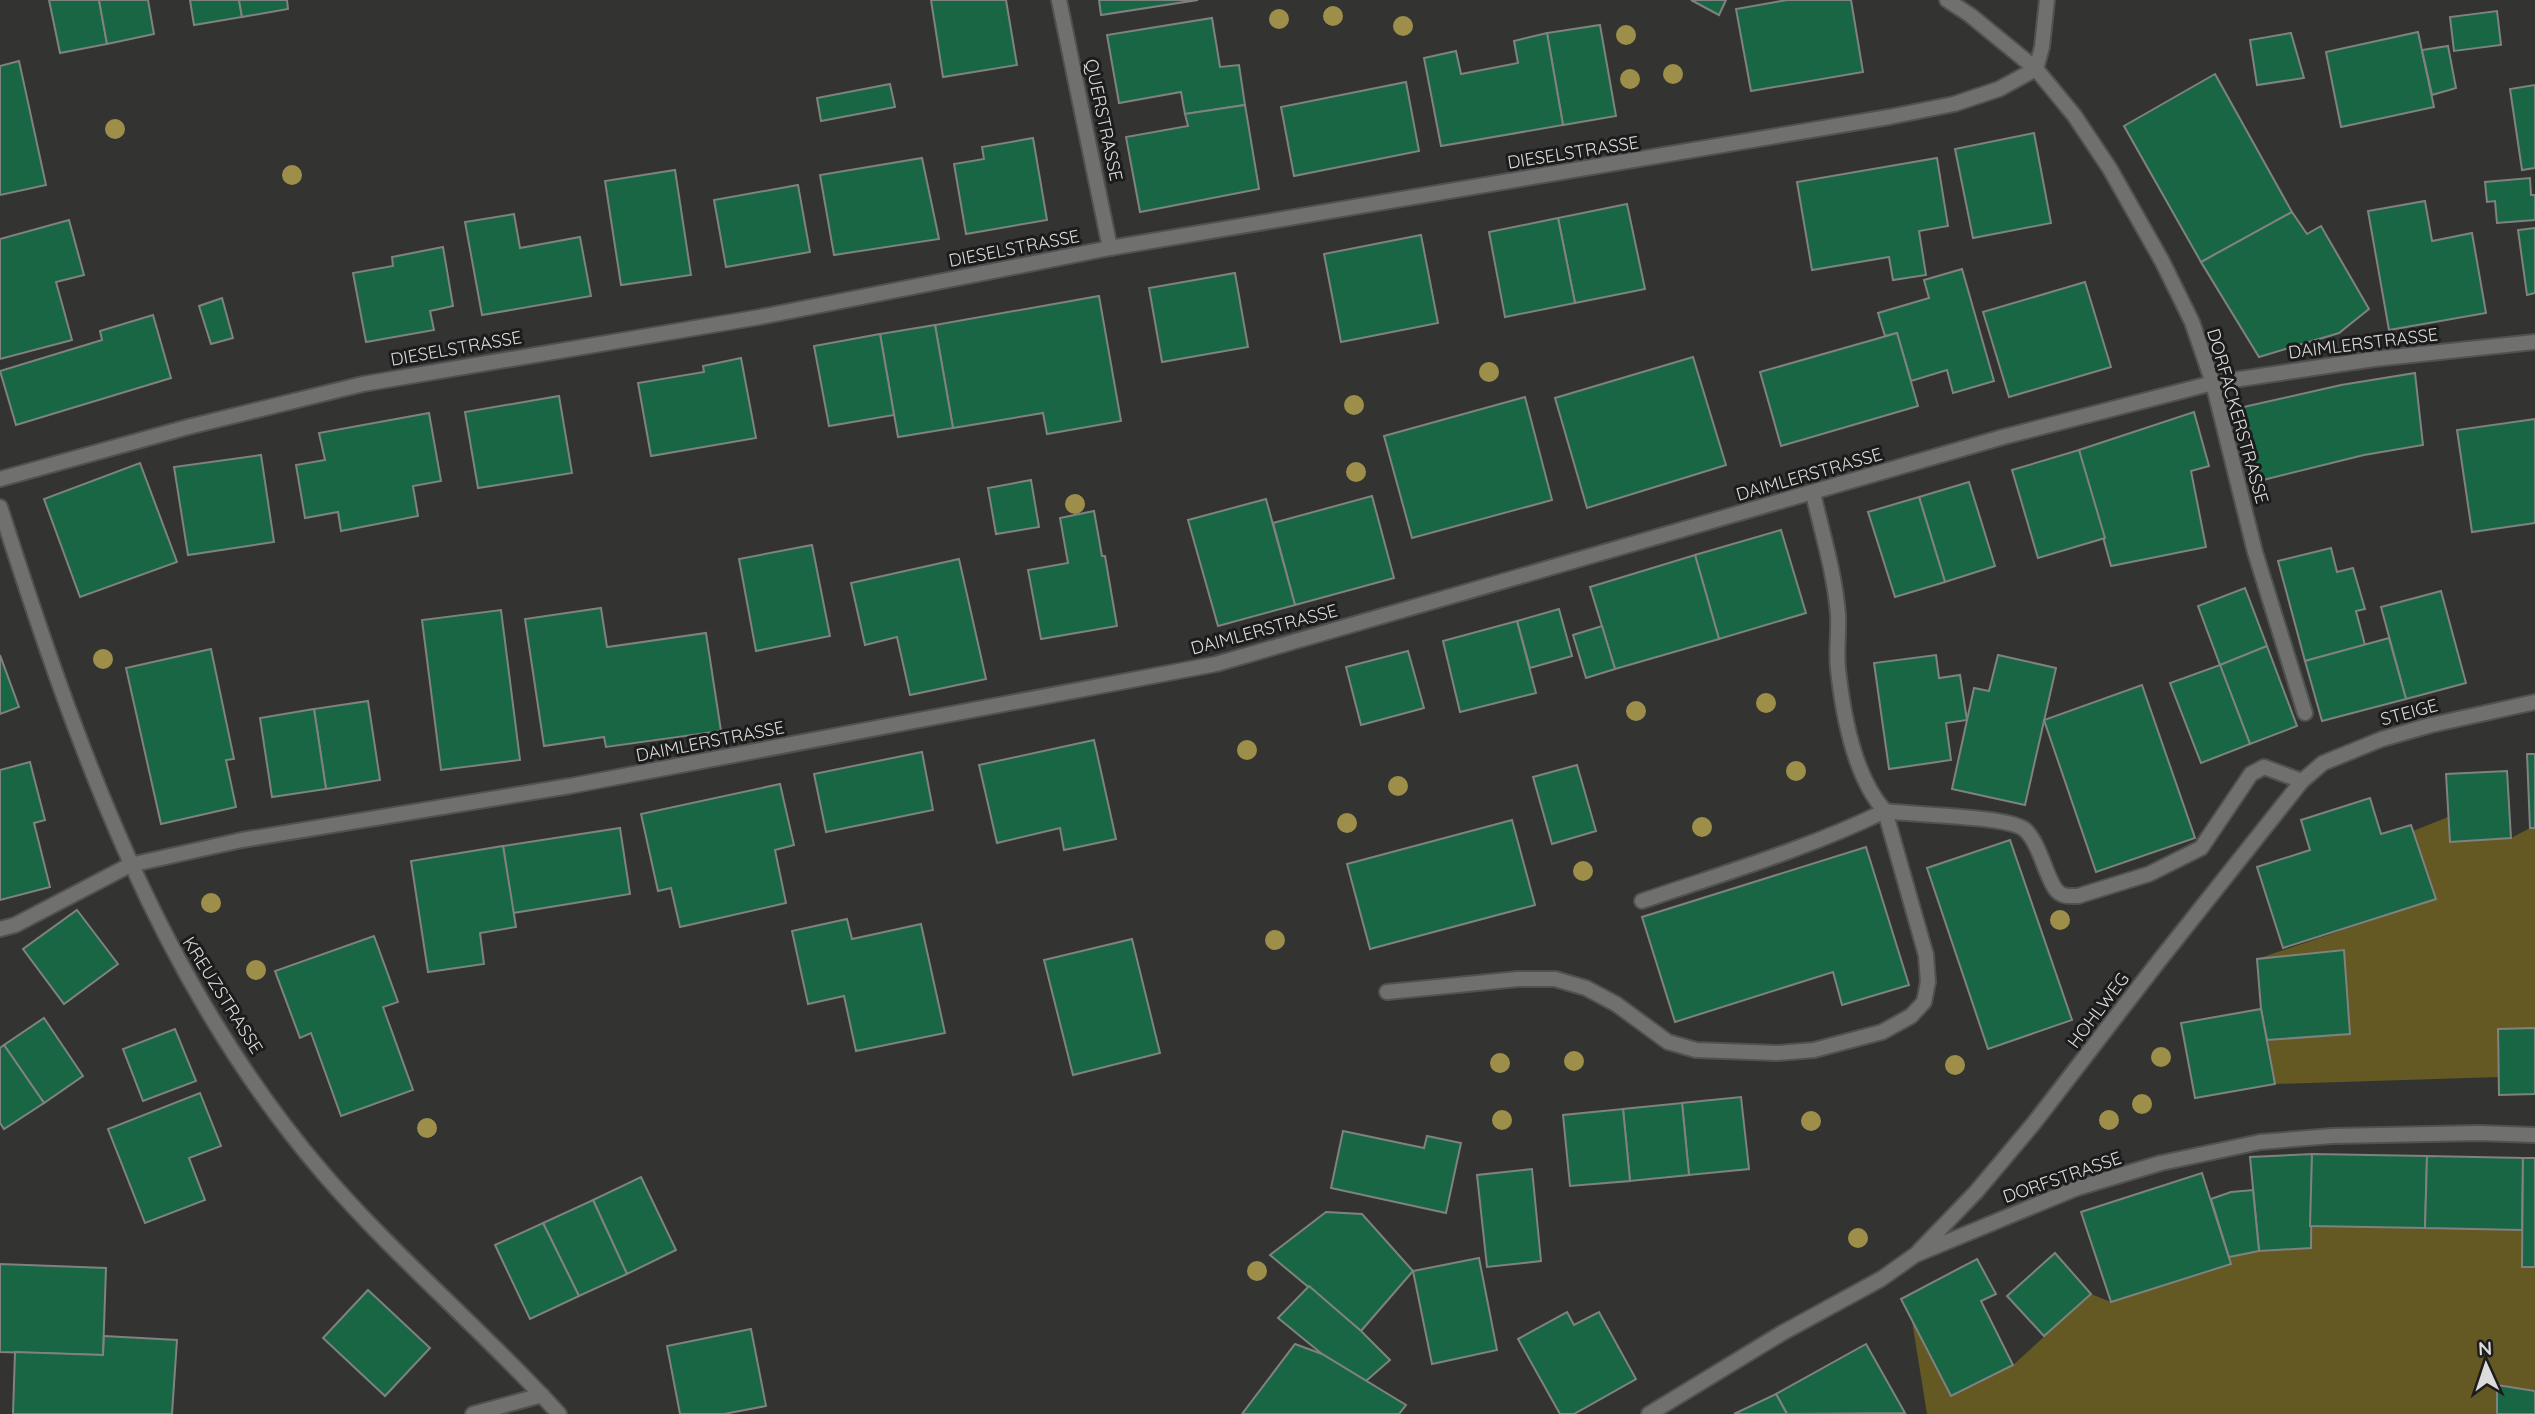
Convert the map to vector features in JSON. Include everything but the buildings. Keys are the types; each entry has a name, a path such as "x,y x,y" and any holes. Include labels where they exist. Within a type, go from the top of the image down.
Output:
{"street":[{"name":"QUERSTRASSE","path":"1059,0 1111,248"},
{"name":"DORFACKERSTRASSE","path":"1947,0 1970,15 2036,69 2074,115 2110,169 2162,261 2192,322 2213,383 2256,552 2305,713"},
{"path":"2036,69 2042,47 2047,0"},
{"name":"DIESELSTRASSE","path":"0,479 188,427 363,384 760,317 1111,248 1889,117 1954,104 1998,89 2036,69"},
{"name":"DAIMLERSTRASSE","path":"0,929 15,925 130,865 242,840 570,786 1216,664 2003,438 2213,383 2374,359 2535,342"},
{"path":"1387,992 1506,980 1555,979 1586,988 1616,1004 1668,1042 1696,1049 1777,1053 1814,1049 1882,1032 1911,1016 1924,1002 1928,982 1926,955 1885,811 1872,796 1847,726 1838,668 1838,616 1834,584 1813,493"},
{"name":"KREUZSTRASSE","path":"0,507 47,651 130,865 170,947 219,1028 266,1098 323,1172 412,1267 559,1414"},
{"name":"STEIGE","path":"2302,781 2323,763 2382,739 2535,702"},
{"path":"1642,901 1782,856 1885,811 1965,817 2024,829 2042,857 2057,891 2067,896 2078,896 2149,874 2201,848 2251,774 2264,767 2302,781"},
{"name":"HOHLWEG","path":"1915,1255 1976,1192 2034,1123 2302,781"},
{"name":"DORFSTRASSE","path":"1649,1414 1782,1333 1881,1279 1915,1255 2077,1188 2212,1151 2260,1142 2332,1136 2479,1133 2535,1135"},
{"path":"473,1414 542,1395"}],"shaded area":[{"path":"2448,817 2450,841 2511,838 2535,828 2535,1028 2498,1029 2499,1077 2275,1084 2267,1040 2344,950 2257,959 2435,899 2413,831"},
{"path":"2310,1226 2522,1230 2522,1267 2535,1267 2535,1391 2497,1414 1927,1414 1912,1321 1951,1396 2013,1365 2091,1294 2111,1302 2231,1265 2229,1257 2259,1251"}]}
